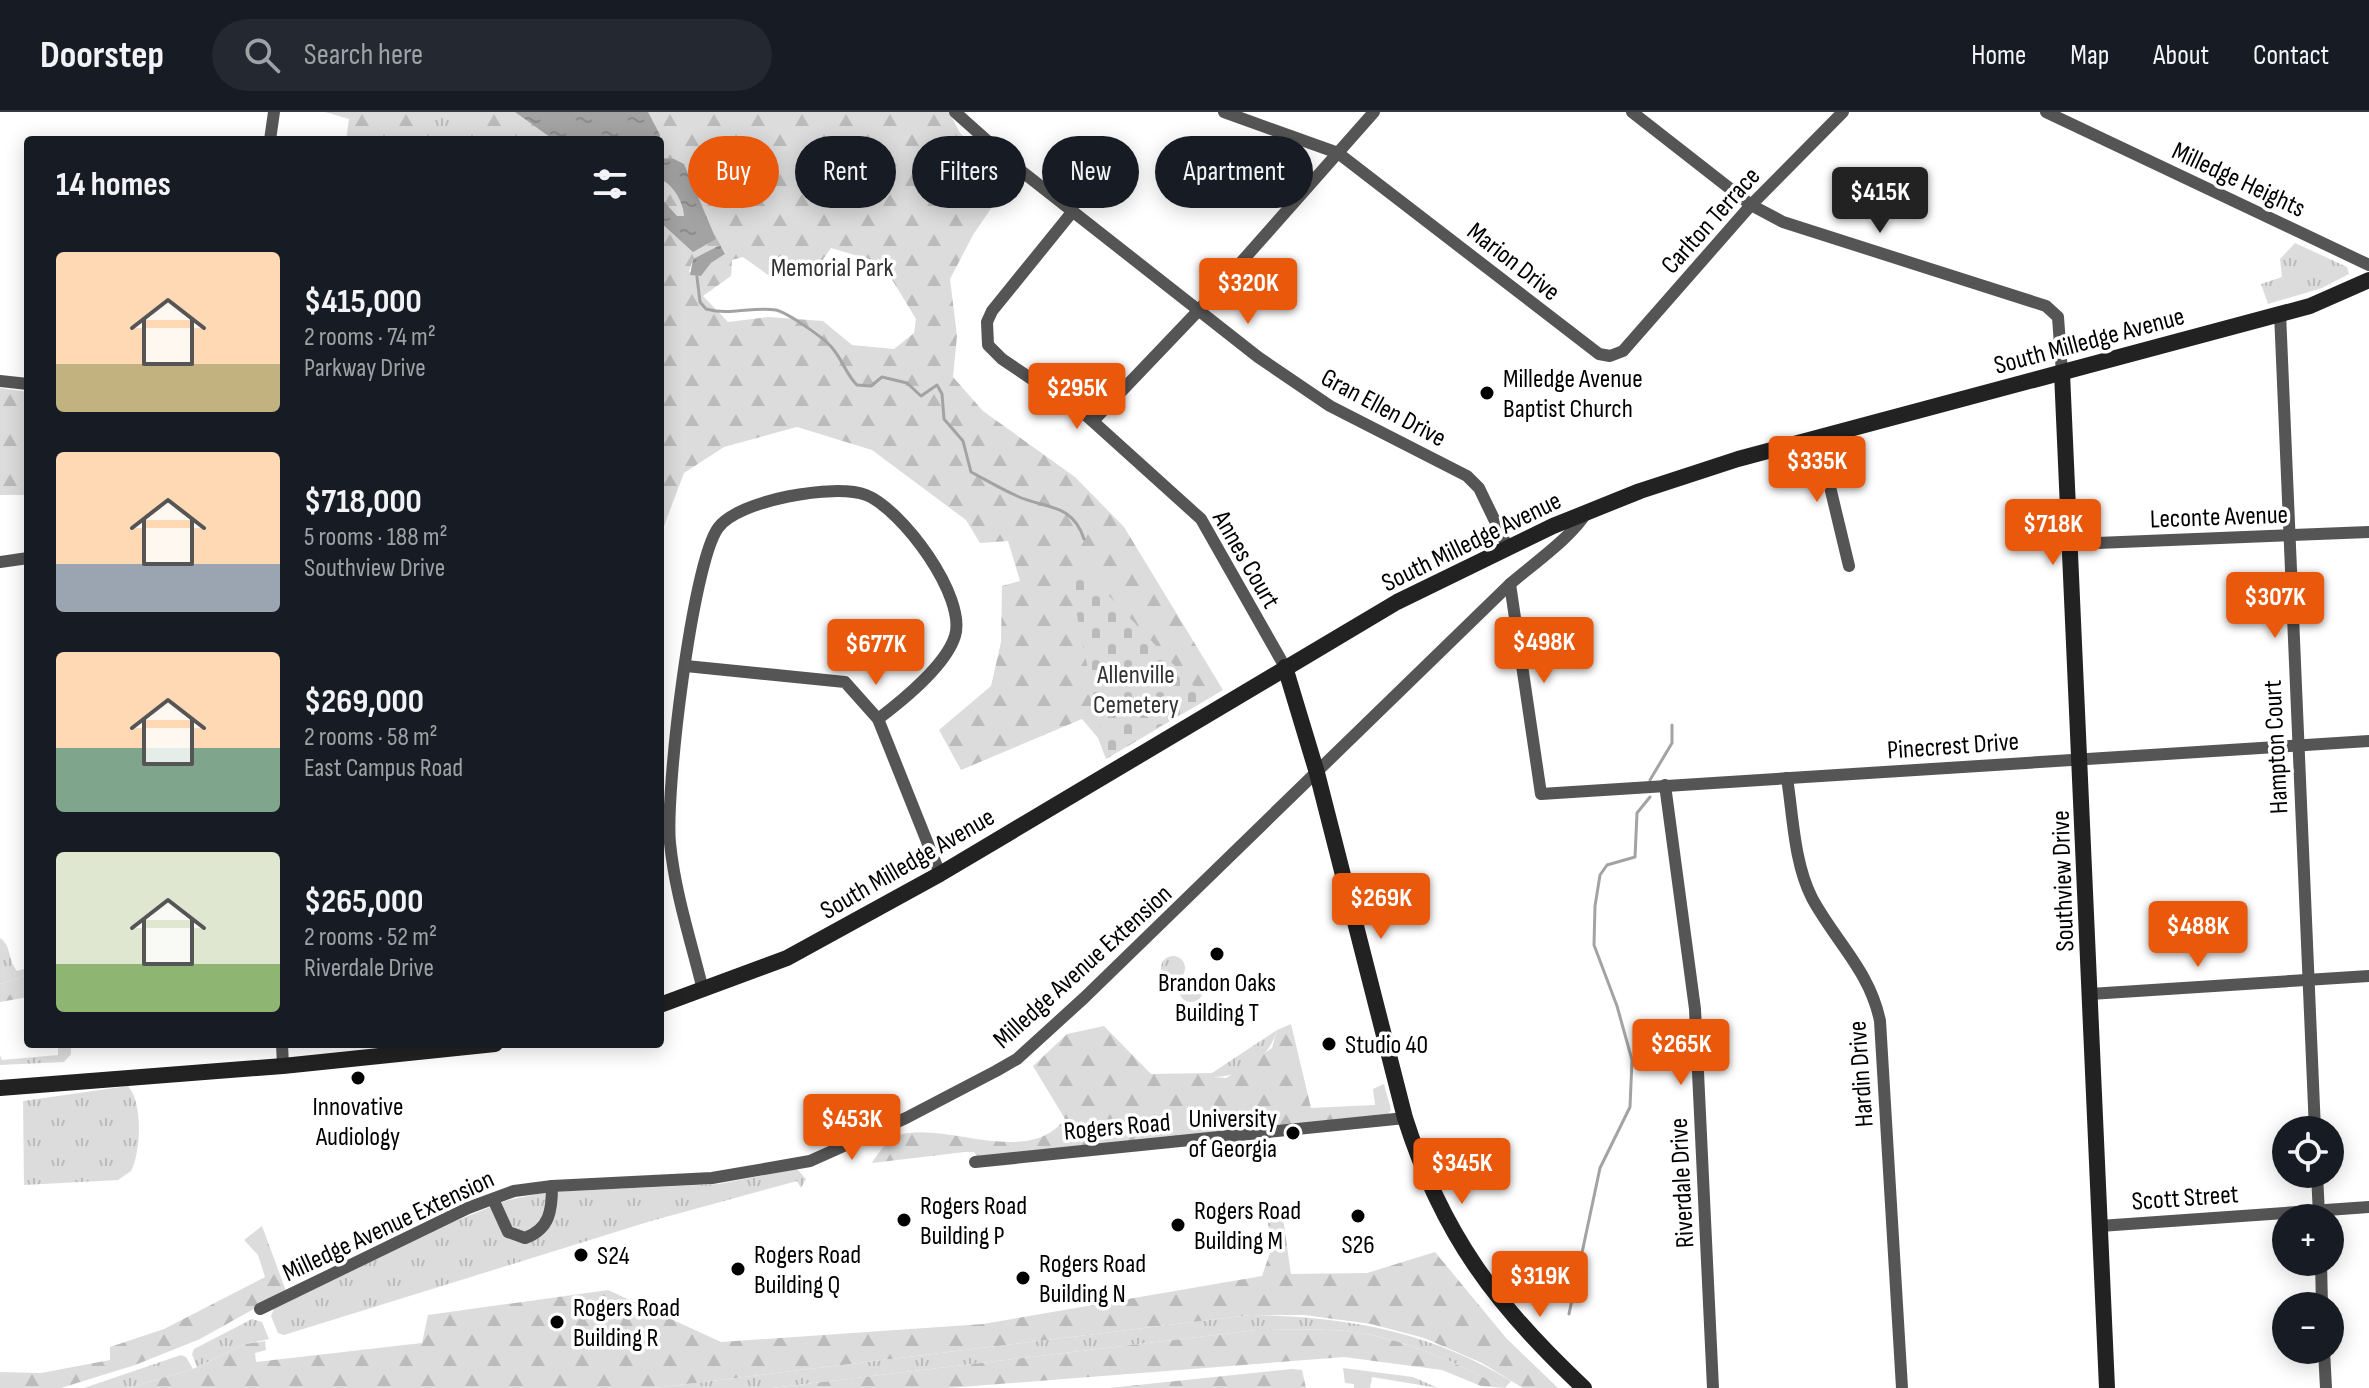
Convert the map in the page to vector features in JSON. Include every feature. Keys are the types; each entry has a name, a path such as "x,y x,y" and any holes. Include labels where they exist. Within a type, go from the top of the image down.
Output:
{"main road":[{"name":"South Milledge Avenue","path":"664,1004 787,958 940,874 1397,602 1586,513 1708,468 2280,313 2342,295 2369,280"},
{"name":"Southview Drive","path":"2062,373 2072,544 2107,1388"},
{"path":"1285,667 1317,773 1405,1118 1422,1170 1451,1230 1476,1269 1528,1335 1584,1388"},
{"path":"0,1088 283,1066 456,1048"},
{"path":"0,1077 21,1086"}],"street":[{"path":"271,136 274,112"},
{"name":"Gran Ellen Drive","path":"955,112 971,129 1198,311 1312,395 1467,476 1479,488 1508,548"},
{"name":"Marion Drive","path":"1224,112 1338,153 1599,354 1610,356"},
{"path":"1093,421 1198,311 1374,112"},
{"path":"1632,112 1751,205 1805,231 2046,306 2058,317 2062,373"},
{"name":"Carlton Terrace","path":"1610,356 1623,351 1751,205 1843,112"},
{"name":"Milledge Heights","path":"2046,112 2369,265"},
{"name":"Annes Court","path":"1073,211 992,311 986,334 988,345 1002,359 1093,421 1201,519 1285,667"},
{"name":"Hampton Court","path":"2280,313 2314,1116"},
{"path":"0,381 24,384"},
{"path":"1818,437 1847,546 1849,566"},
{"path":"703,990 675,880 670,839 686,666 702,575 718,528 728,517 751,505 811,494 854,492 876,500 909,530 945,584 956,617 952,645 901,701 878,719"},
{"name":"Milledge Avenue Extension","path":"260,1309 384,1247 514,1191 552,1186 712,1178 810,1161 906,1118 1017,1059 1084,998 1510,584 1548,549 1578,529 1586,513"},
{"name":"Leconte Avenue","path":"2072,544 2369,532"},
{"path":"0,562 24,559"},
{"name":"Pinecrest Drive","path":"1510,584 1541,794 2369,741"},
{"path":"686,666 845,682 878,719 940,874"},
{"name":"Hardin Drive","path":"1787,778 1797,846 1811,896 1867,978 1880,1021 1902,1388"},
{"name":"Riverdale Drive","path":"1665,785 1695,1009 1713,1388"},
{"path":"2090,994 2369,976"},
{"path":"282,1048 283,1066"},
{"name":"Rogers Road","path":"975,1162 1405,1118"},
{"path":"493,1199 508,1232 525,1238 541,1230 547,1222 552,1207 552,1186"},
{"name":"Scott Street","path":"2344,1210 2369,1207"},
{"name":"Scott Street","path":"2100,1226 2272,1217"},
{"path":"2325,1364 2326,1388"}],"green space":[{"path":"325,112 425,112 434,136 347,136 349,119"},
{"path":"358,112 515,112 548,136 355,136"},
{"path":"449,112 949,112 963,136 912,136 912,208 991,208 950,279 957,336 953,377 983,411 1075,477 1124,527 1223,690 1106,759 1098,738 1082,719 961,770 939,730 991,686 1001,642 1002,586 1020,581 1008,541 980,543 966,520 872,450 797,427 724,447 684,473 664,526 664,136 469,136","holes":["720,245 725,254 711,263 701,276 689,272 693,259","831,248 882,263 916,319 914,333 894,349 852,345 823,321 768,317 728,322 703,296 731,276 732,260 743,257 768,275 810,278"]},
{"path":"2295,243 2347,267 2349,274 2322,288 2268,304 2261,284 2282,277 2280,259"},
{"path":"0,388 24,391 24,495 0,495"},
{"name":"Allenville Cemetery","path":"1082,567 1206,699 1106,758 1068,571"},
{"path":"0,938 6,944 17,971 24,969 24,976 0,984"},
{"path":"1173,956 1181,960 1185,968 1181,976 1173,980 1165,976 1161,968 1165,960"},
{"path":"24,976 24,998 0,1002 0,984"},
{"path":"1191,978 1199,982 1203,990 1199,998 1191,1002 1183,998 1179,990 1183,982"},
{"path":"1291,1024 1311,1108 1375,1105 1373,1089 1384,1084 1391,1110 1387,1115 977,1157 974,1152 965,1152 872,1163 887,1144 903,1134 928,1133 1012,1142 1032,1140 1050,1133 1065,1119 1033,1066 1067,1034 1104,1026 1151,1074 1212,1073 1213,1077 1226,1078 1272,1048 1277,1030"},
{"path":"1277,1030 1268,1049 1253,1064 1233,1074 1212,1077 1212,1073"},
{"path":"58,1048 71,1048 71,1054 64,1062 0,1065 0,1055 2,1060 58,1055"},
{"path":"128,1086 136,1103 139,1127 137,1152 131,1171 118,1180 24,1185 23,1101"},
{"path":"797,1169 806,1179 801,1188 797,1181 651,1221 284,1335 278,1333 271,1316 274,1309 448,1224 508,1200 548,1192 719,1184"},
{"path":"1267,1218 1283,1218 1291,1274 1367,1273 1435,1252 1507,1339 1558,1388 1523,1388 1482,1363 1424,1338 1371,1324 1304,1315 1250,1315 654,1388 128,1388 193,1369 245,1344 265,1341 266,1350 255,1353 256,1362 422,1343 428,1315 608,1290 721,1342 983,1324 1262,1276 1272,1247"},
{"path":"262,1226 286,1291 200,1339 135,1365 61,1388 0,1388 0,1372 41,1373 110,1360 110,1347 164,1329 265,1277 258,1255 244,1240"},
{"path":"1250,1315 1353,1323 1418,1338 1480,1364 1511,1381 1505,1388 1428,1352 1380,1337 1334,1330 1257,1330 772,1388 654,1388"},
{"path":"252,1319 262,1322 269,1339 245,1344 197,1367 192,1354 194,1349"},
{"path":"1257,1330 1334,1330 1380,1337 1428,1352 1505,1388 1481,1386 1442,1370 1344,1357 948,1388 772,1388"},
{"path":"181,1355 186,1357 193,1369 128,1388 84,1388"},
{"path":"1343,1368 1413,1377 1438,1388 1372,1377 1370,1388 1354,1388 1354,1384 1345,1383"},
{"path":"1302,1370 1306,1388 1109,1388"}],"water":[{"path":"515,112 648,112 660,135 660,136 548,136"},
{"path":"664,158 684,164 688,173 688,208 703,208 716,239 693,252 664,226 664,201 677,216 684,216 677,194 664,182"},
{"path":"720,245 725,254 711,263 701,276 690,275 693,259"}],"waterway":[{"path":"697,277 700,302 706,309 724,312 767,309 782,312 829,345 857,385 871,386 882,377 907,383 921,396 937,385 942,394 944,419 963,441 971,472 1017,496 1065,513 1079,527 1084,539"},
{"path":"1650,780 1672,743 1672,725"},
{"path":"1569,1314 1600,1168 1630,1107 1632,1060 1617,1006 1594,945 1595,906 1600,875 1607,865 1635,857 1637,813 1650,797"}],"place":[{"name":"Milledge Avenue Baptist Church","path":"1487,393"},
{"name":"Brandon Oaks Building T","path":"1217,954"},
{"name":"Studio 40","path":"1329,1044"},
{"name":"Innovative Audiology","path":"358,1078"},
{"name":"University of Georgia","path":"1293,1133"},
{"name":"S26","path":"1358,1216"},
{"name":"Rogers Road Building P","path":"904,1220"},
{"name":"Rogers Road Building M","path":"1178,1225"},
{"name":"S24","path":"581,1255"},
{"name":"Rogers Road Building Q","path":"738,1269"},
{"name":"Rogers Road Building N","path":"1023,1278"},
{"name":"Rogers Road Building R","path":"557,1322"}],"park label":[{"name":"Memorial Park","path":"832,267"}]}
